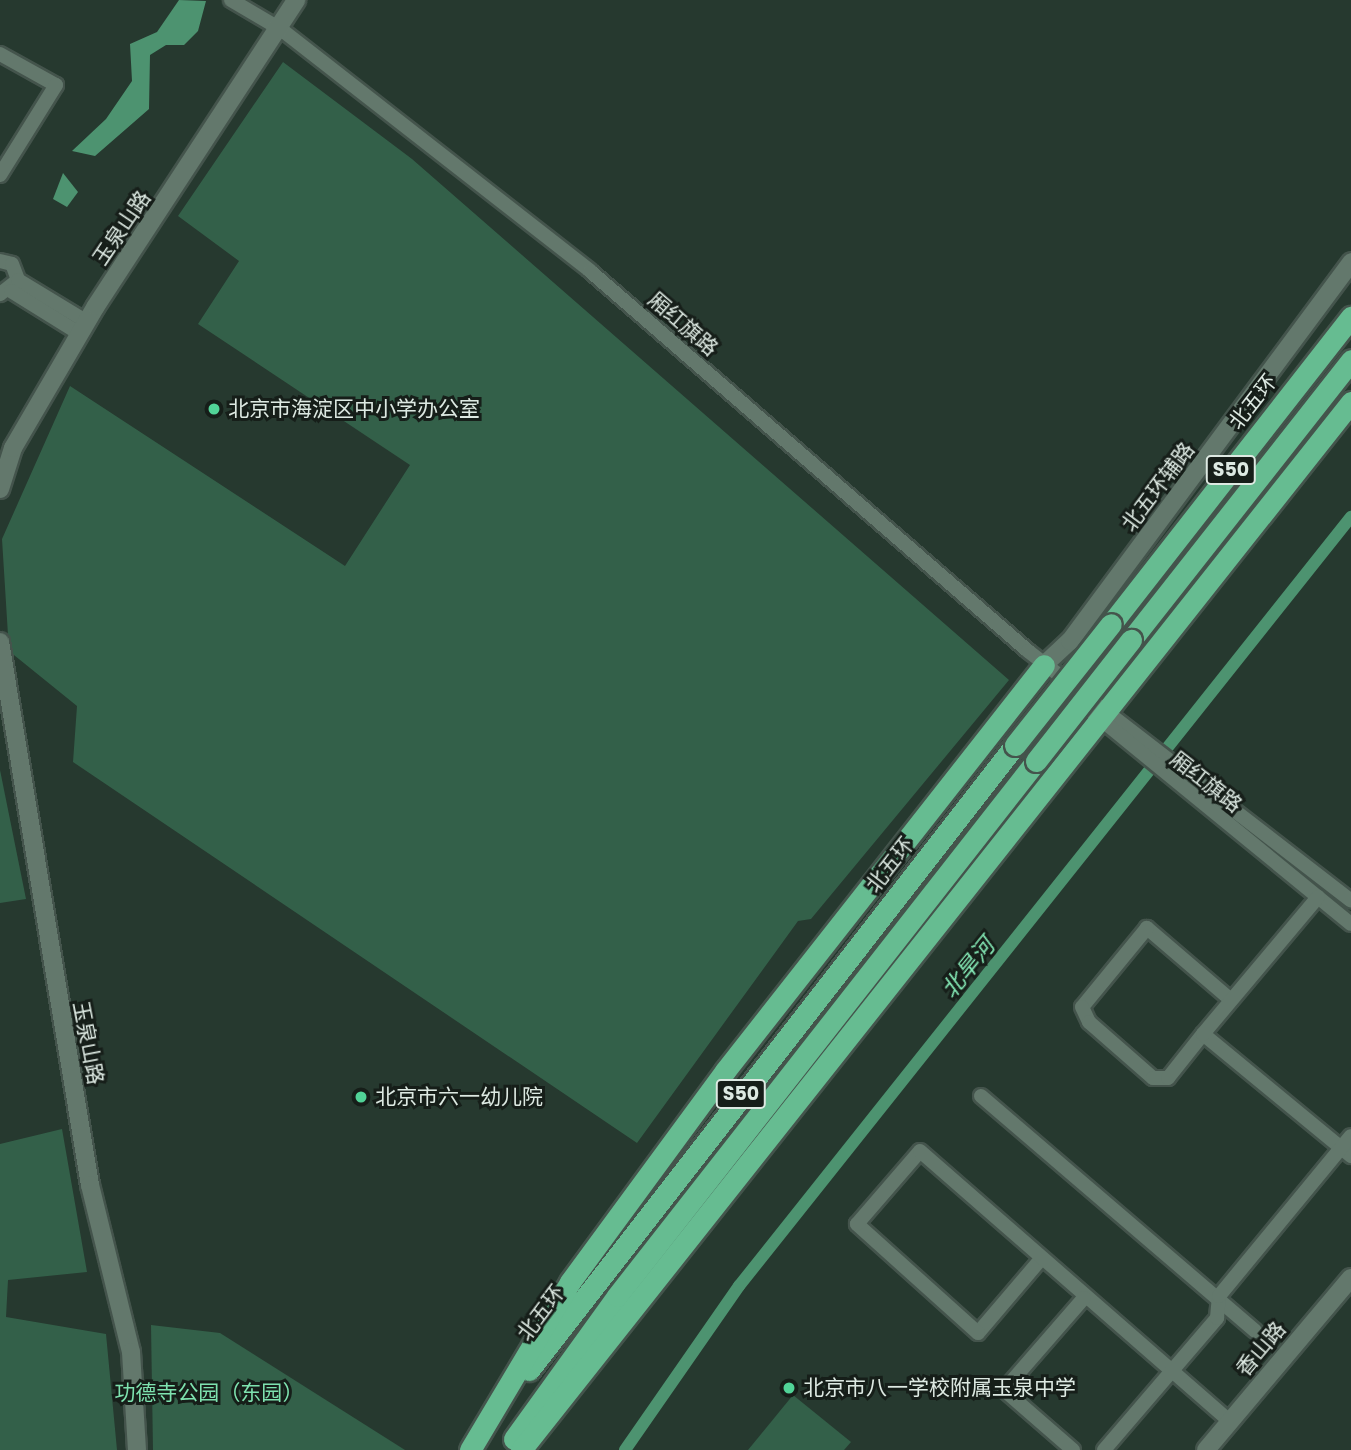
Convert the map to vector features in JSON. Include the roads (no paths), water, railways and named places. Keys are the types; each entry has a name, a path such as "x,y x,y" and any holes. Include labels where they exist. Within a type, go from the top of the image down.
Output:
{"highway":[{"name":"北五环","path":"477,1450 595,1281 1351,317"},
{"name":"S50","path":"508,1450 617,1296 1351,360"},
{"path":"521,1450 1105,718 1351,402"},
{"path":"470,1450 509,1376 579,1271 725,1071 1044,665"}],"street":[{"name":"厢红旗路","path":"231,0 282,30 590,271 1105,718 1145,761 1351,924"},
{"name":"玉泉山路","path":"0,489 13,448 83,328 282,30 296,0"},
{"path":"0,54 56,85 0,175"},
{"path":"0,261 12,264 10,289 83,328"},
{"name":"北五环辅路","path":"1044,665 1078,630 1351,262"},
{"name":"玉泉山路","path":"0,642 90,1185 131,1352 137,1450"},
{"name":"厢红旗路","path":"1105,718 1156,747 1351,901"},
{"path":"1231,1000 1147,928 1082,1007 1089,1022 1153,1078 1168,1078 1318,897"},
{"path":"1104,1450 1217,1318 1219,1296 1348,1147 1203,1034"},
{"path":"981,1096 1219,1296 1255,1331"},
{"path":"1041,1259 978,1333 858,1224 920,1151 1027,1239 1041,1259 1084,1298 1230,1421"},
{"name":"香山路","path":"1206,1450 1351,1278"},
{"path":"1073,1450 1004,1390 1084,1298"}],"waterway":[{"name":"北旱河","path":"625,1450 739,1286 1351,517"}],"place":[{"name":"北京市海淀区中小学办公室","path":"214,409"},
{"name":"北京市六一幼儿院","path":"361,1097"},
{"name":"北京市八一学校附属玉泉中学","path":"789,1388"}],"park label":[{"name":"功德寺公园（东园）","path":"209,1393"}]}
